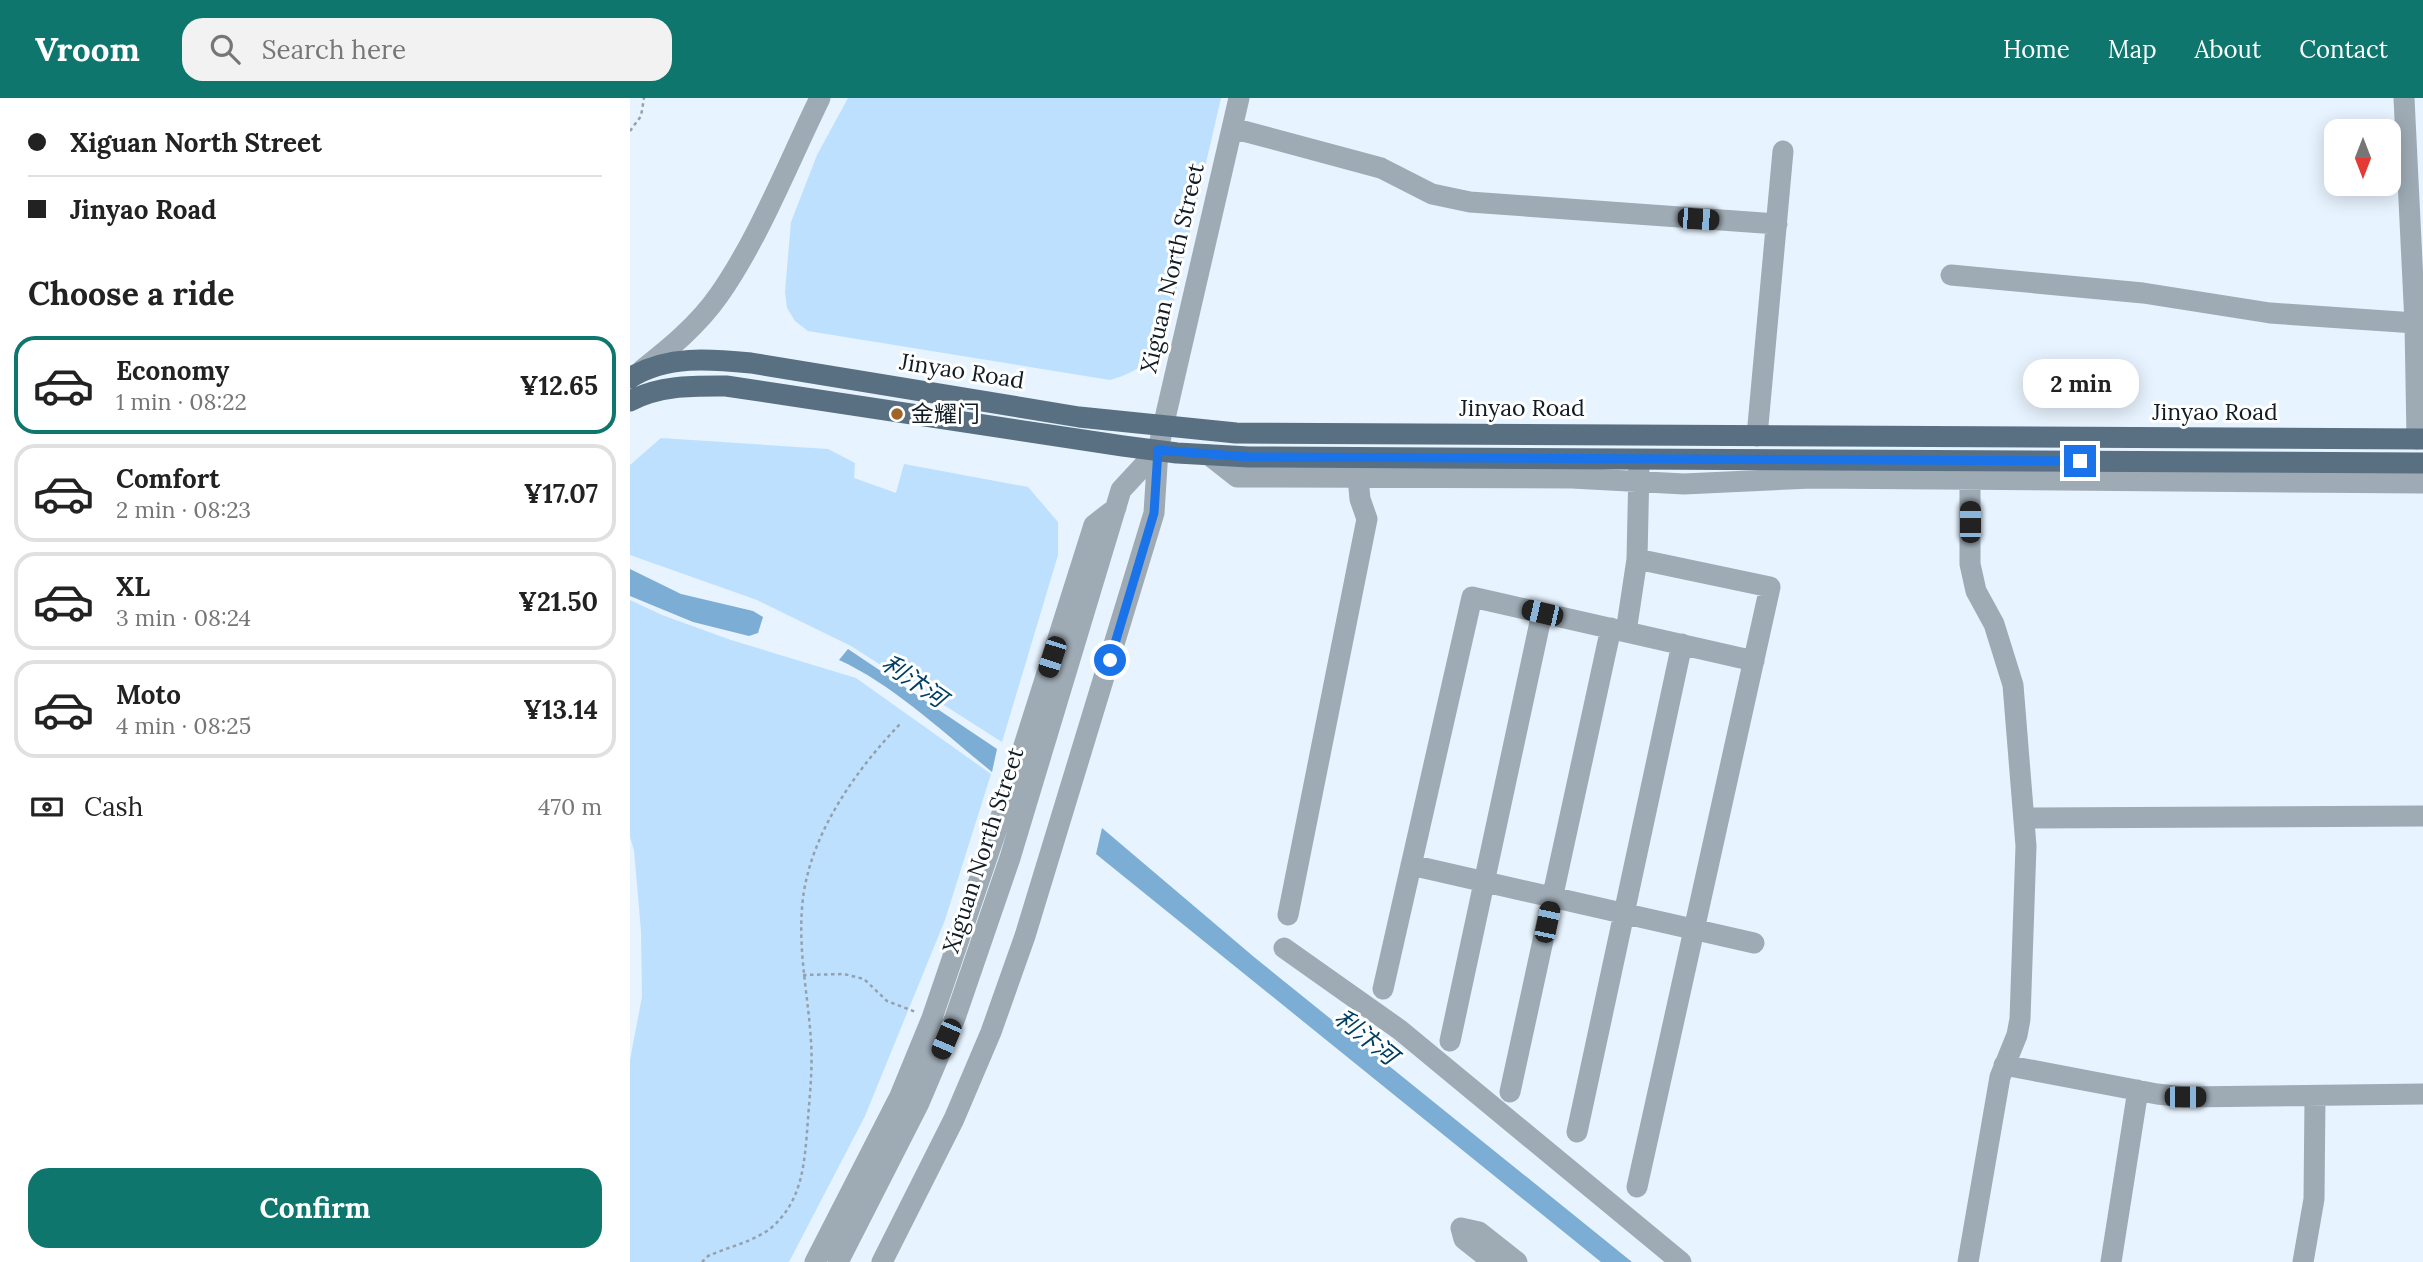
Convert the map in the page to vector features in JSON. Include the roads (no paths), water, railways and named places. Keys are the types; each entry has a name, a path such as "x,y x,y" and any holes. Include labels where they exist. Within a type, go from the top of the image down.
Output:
{"main road":[{"name":"Jinyao Road","path":"635,375 662,363 698,360 751,363 1079,417 1236,433 2420,439"},
{"path":"630,401 655,391 726,386 1158,450 1209,455 1639,460 1970,470 2423,473"}],"street":[{"path":"635,375 690,330 718,296 746,250 820,98"},
{"name":"Xiguan North Street","path":"881,1262 954,1119 991,1032 1025,936 1154,513 1158,450 1239,98"},
{"path":"2404,98 2420,439"},
{"path":"1232,128 1381,168 1432,194 1470,202 1777,224"},
{"path":"1757,436 1783,151"},
{"path":"1951,275 2143,293 2270,313 2415,323"},
{"name":"Xiguan North Street","path":"838,1262 919,1104 960,1006 1010,858 1121,490 1158,450"},
{"path":"1209,455 1237,477 1572,478 1684,484 1970,470 1970,564 1976,590 1994,624 2013,685 2026,846 2020,1019 2017,1035 2000,1077 1968,1262"},
{"path":"1510,1092 1552,898 1637,559 1639,460"},
{"path":"2423,473 2423,496"},
{"path":"1287,915 1367,519 1360,499 1358,478"},
{"path":"815,1262 900,1096 932,1018 1007,799 1094,525 1116,509"},
{"path":"1637,559 1770,587 1637,1187"},
{"path":"1383,989 1472,597 1754,661"},
{"path":"1450,1041 1542,613"},
{"path":"1577,1132 1682,644"},
{"path":"2024,818 2423,816"},
{"path":"1411,865 1754,943"},
{"path":"1284,948 1399,1030 1681,1262"},
{"path":"2004,1065 2185,1097 2423,1094"},
{"path":"2111,1262 2138,1090"},
{"path":"2303,1262 2314,1199 2315,1097"},
{"path":"1493,1262 1464,1239 1461,1228 1479,1232 1517,1262"}],"place":[{"name":"金耀门","path":"897,414"}],"water label":[{"name":"利汴河","path":"914,681"},
{"name":"利汴河","path":"1366,1037"}]}
